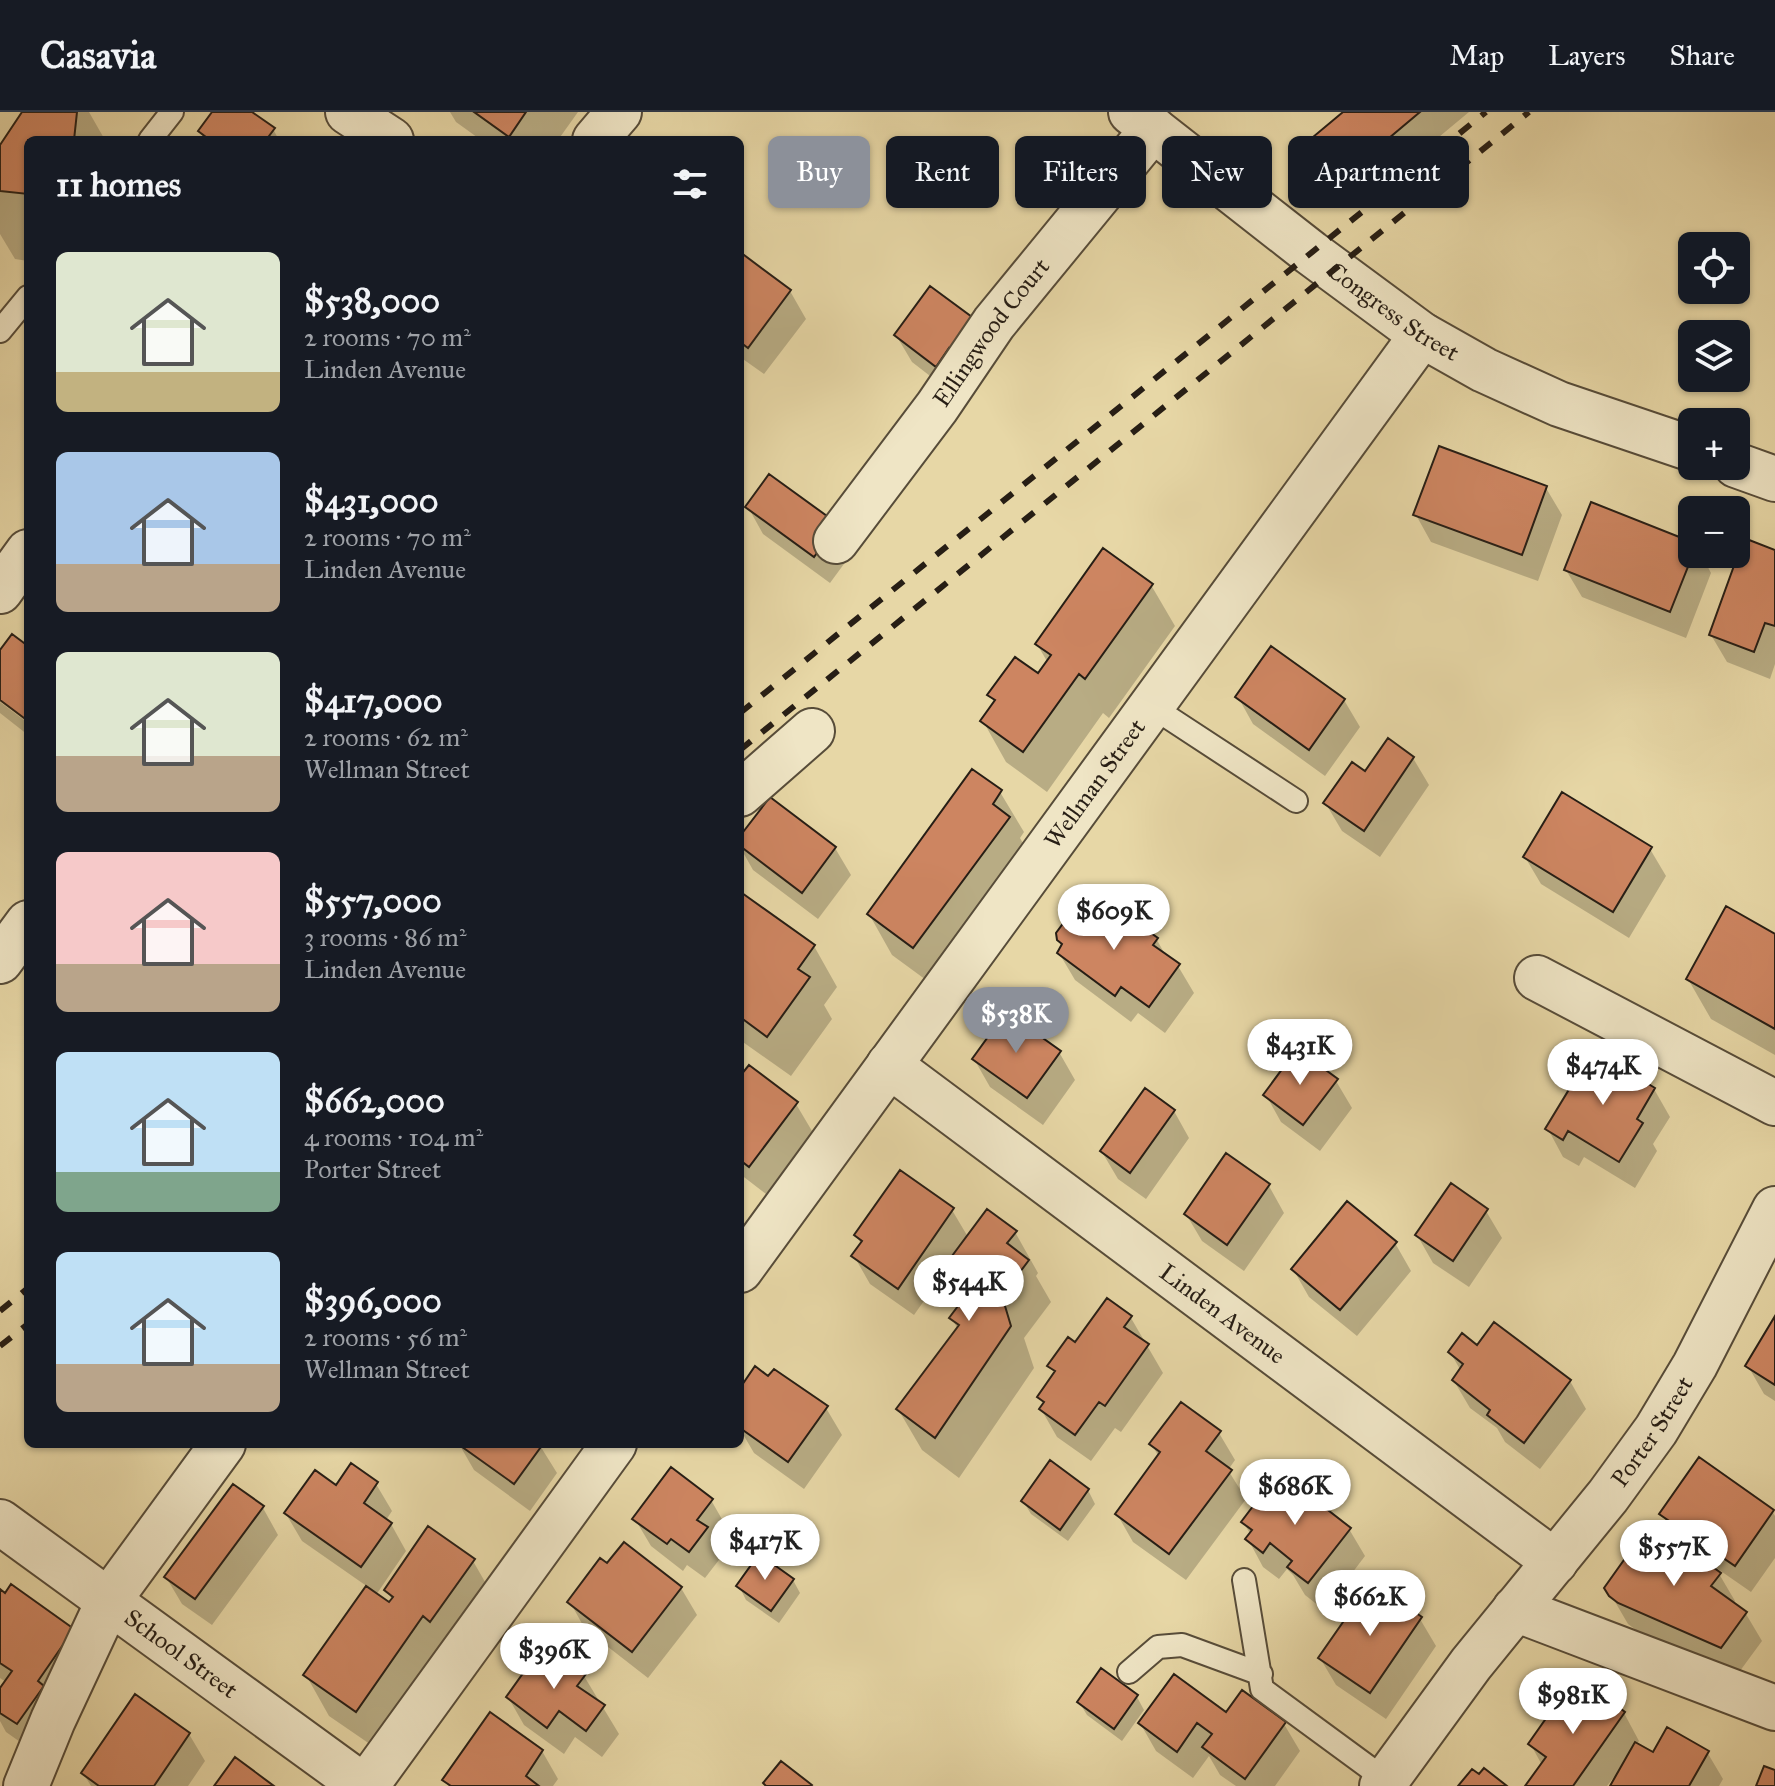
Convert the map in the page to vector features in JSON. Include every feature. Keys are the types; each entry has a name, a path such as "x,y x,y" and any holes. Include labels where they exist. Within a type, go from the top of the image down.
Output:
{"street":[{"path":"327,136 346,112 385,136"},
{"path":"598,136 619,112"},
{"name":"Congress Street","path":"1142,120 1311,253 1422,335 1484,370 1559,404 1678,444"},
{"name":"Ellingwood Court","path":"836,541 937,407 994,323 1142,120"},
{"name":"Wellman Street","path":"744,1264 1422,335"},
{"path":"1750,470 1775,479"},
{"path":"0,591 24,558"},
{"path":"744,790 812,731"},
{"path":"0,961 24,928"},
{"path":"1537,978 1775,1103"},
{"name":"Linden Avenue","path":"889,1065 1555,1562"},
{"name":"Porter Street","path":"1384,1783 1471,1664 1608,1496 1656,1430 1695,1365 1775,1209"},
{"path":"26,1786 109,1600 220,1448"},
{"path":"364,1786 611,1448"},
{"name":"School Street","path":"0,1522 364,1786"},
{"path":"1515,1609 1775,1708"}],"lane":[{"path":"153,136 172,112"},
{"path":"0,331 24,302"},
{"path":"1151,706 1296,801"},
{"path":"1244,1580 1262,1689 1384,1783"},
{"path":"1129,1672 1158,1647 1182,1645 1261,1674"}],"building":[{"path":"22,112 77,112 74,136 24,136 24,194 0,191 0,145"},
{"path":"212,112 252,112 275,128 269,136 205,136 198,131"},
{"path":"474,112 526,112 508,136"},
{"path":"1343,112 1420,112 1391,136 1314,136"},
{"path":"744,255 791,290 748,348 744,345"},
{"path":"930,286 972,317 960,333 971,340 960,356 949,348 936,367 894,335"},
{"path":"1439,446 1547,486 1522,555 1413,515"},
{"path":"769,474 838,524 814,557 745,507"},
{"path":"1591,502 1678,536 1678,568 1687,568 1670,612 1564,570"},
{"path":"1750,540 1775,550 1775,626 1765,623 1754,652 1709,635 1733,568 1750,568"},
{"path":"1103,548 1153,584 1085,679 1079,674 1023,752 980,721 995,700 987,695 1015,657 1038,673 1051,655 1035,644"},
{"path":"12,634 24,643 24,718 0,700 0,650"},
{"path":"1271,646 1345,699 1309,750 1235,697"},
{"path":"1388,738 1414,757 1364,831 1323,803 1352,762 1365,771"},
{"path":"972,769 1002,790 993,804 1010,817 913,948 867,914"},
{"path":"1562,792 1652,847 1613,912 1523,857"},
{"path":"770,797 836,847 802,893 744,849 744,831"},
{"path":"744,894 815,945 798,969 810,977 767,1037 744,1020"},
{"path":"1084,895 1134,930 1138,924 1158,938 1153,945 1180,964 1149,1007 1121,987 1115,996 1057,953 1062,944 1057,940 1056,933"},
{"path":"1726,906 1775,934 1775,1029 1686,979"},
{"path":"1006,1012 1061,1051 1027,1098 972,1059"},
{"path":"1297,1049 1338,1079 1303,1125 1263,1095"},
{"path":"1593,1050 1655,1088 1637,1119 1643,1123 1619,1162 1568,1131 1563,1140 1545,1129"},
{"path":"749,1065 798,1102 749,1167 744,1163 744,1071"},
{"path":"1145,1088 1175,1110 1130,1173 1100,1151"},
{"path":"1226,1153 1270,1184 1227,1245 1184,1214"},
{"path":"900,1170 954,1208 898,1289 851,1256 862,1241 854,1235"},
{"path":"1451,1183 1488,1209 1453,1261 1415,1235"},
{"path":"1347,1201 1397,1242 1340,1310 1291,1269"},
{"path":"987,1209 1017,1231 1007,1243 1029,1260 1002,1296 1011,1326 935,1438 896,1409 959,1325 949,1318 964,1298 949,1287 962,1270 949,1260"},
{"path":"1107,1298 1132,1316 1124,1327 1149,1344 1105,1406 1099,1402 1075,1435 1039,1409 1044,1402 1037,1397 1055,1371 1047,1366 1068,1337 1075,1342"},
{"path":"1775,1316 1775,1385 1745,1366"},
{"path":"1494,1322 1571,1380 1524,1443 1487,1415 1490,1410 1452,1380 1463,1364 1448,1352 1462,1333 1477,1345"},
{"path":"755,1366 768,1376 774,1369 828,1406 788,1462 744,1431 744,1382"},
{"path":"1181,1402 1221,1431 1206,1451 1232,1470 1169,1554 1115,1514 1160,1452 1149,1444"},
{"path":"464,1448 540,1448 514,1484"},
{"path":"1699,1457 1774,1510 1735,1566 1659,1514"},
{"path":"1050,1460 1089,1489 1060,1530 1021,1501"},
{"path":"351,1463 378,1482 364,1503 392,1523 361,1567 284,1513 315,1470 336,1485"},
{"path":"671,1467 713,1499 697,1520 708,1527 689,1552 671,1539 667,1544 632,1519"},
{"path":"1279,1472 1351,1528 1308,1583 1287,1567 1292,1561 1270,1543 1263,1553 1245,1539 1252,1530 1241,1522"},
{"path":"233,1484 264,1506 195,1599 164,1577"},
{"path":"1651,1522 1721,1573 1711,1586 1747,1612 1721,1648 1618,1603 1604,1588"},
{"path":"428,1526 475,1559 430,1622 423,1616 356,1712 303,1675 366,1586 389,1602 393,1597 384,1590"},
{"path":"624,1542 682,1587 632,1652 567,1602 600,1558 607,1563"},
{"path":"759,1554 794,1579 771,1611 736,1586"},
{"path":"1371,1582 1422,1617 1370,1693 1318,1658"},
{"path":"11,1584 74,1629 38,1681 44,1686 17,1724 0,1713 0,1688 12,1671 0,1663 0,1589 5,1593"},
{"path":"544,1644 586,1674 577,1686 605,1705 586,1731 559,1711 547,1728 506,1697"},
{"path":"1101,1668 1138,1695 1114,1729 1077,1702"},
{"path":"1174,1674 1226,1712 1242,1690 1286,1722 1245,1779 1202,1747 1212,1734 1197,1723 1177,1752 1138,1723"},
{"path":"1571,1683 1584,1692 1589,1685 1625,1712 1573,1786 1525,1786 1546,1757 1528,1744"},
{"path":"135,1694 190,1733 154,1786 99,1786 81,1773"},
{"path":"490,1712 543,1750 526,1776 539,1786 451,1786 442,1780"},
{"path":"1667,1727 1709,1751 1689,1786 1610,1786 1635,1742 1653,1752"},
{"path":"235,1757 274,1786 214,1786"},
{"path":"781,1761 812,1785 766,1786 763,1783"},
{"path":"1764,1766 1775,1770 1775,1786 1756,1786"},
{"path":"1484,1768 1507,1786 1458,1786 1472,1769 1479,1774"}],"railway":[{"path":"744,710 1486,112"},
{"path":"744,747 1529,112"},
{"path":"0,1311 24,1291"},
{"path":"0,1346 24,1327"}]}
